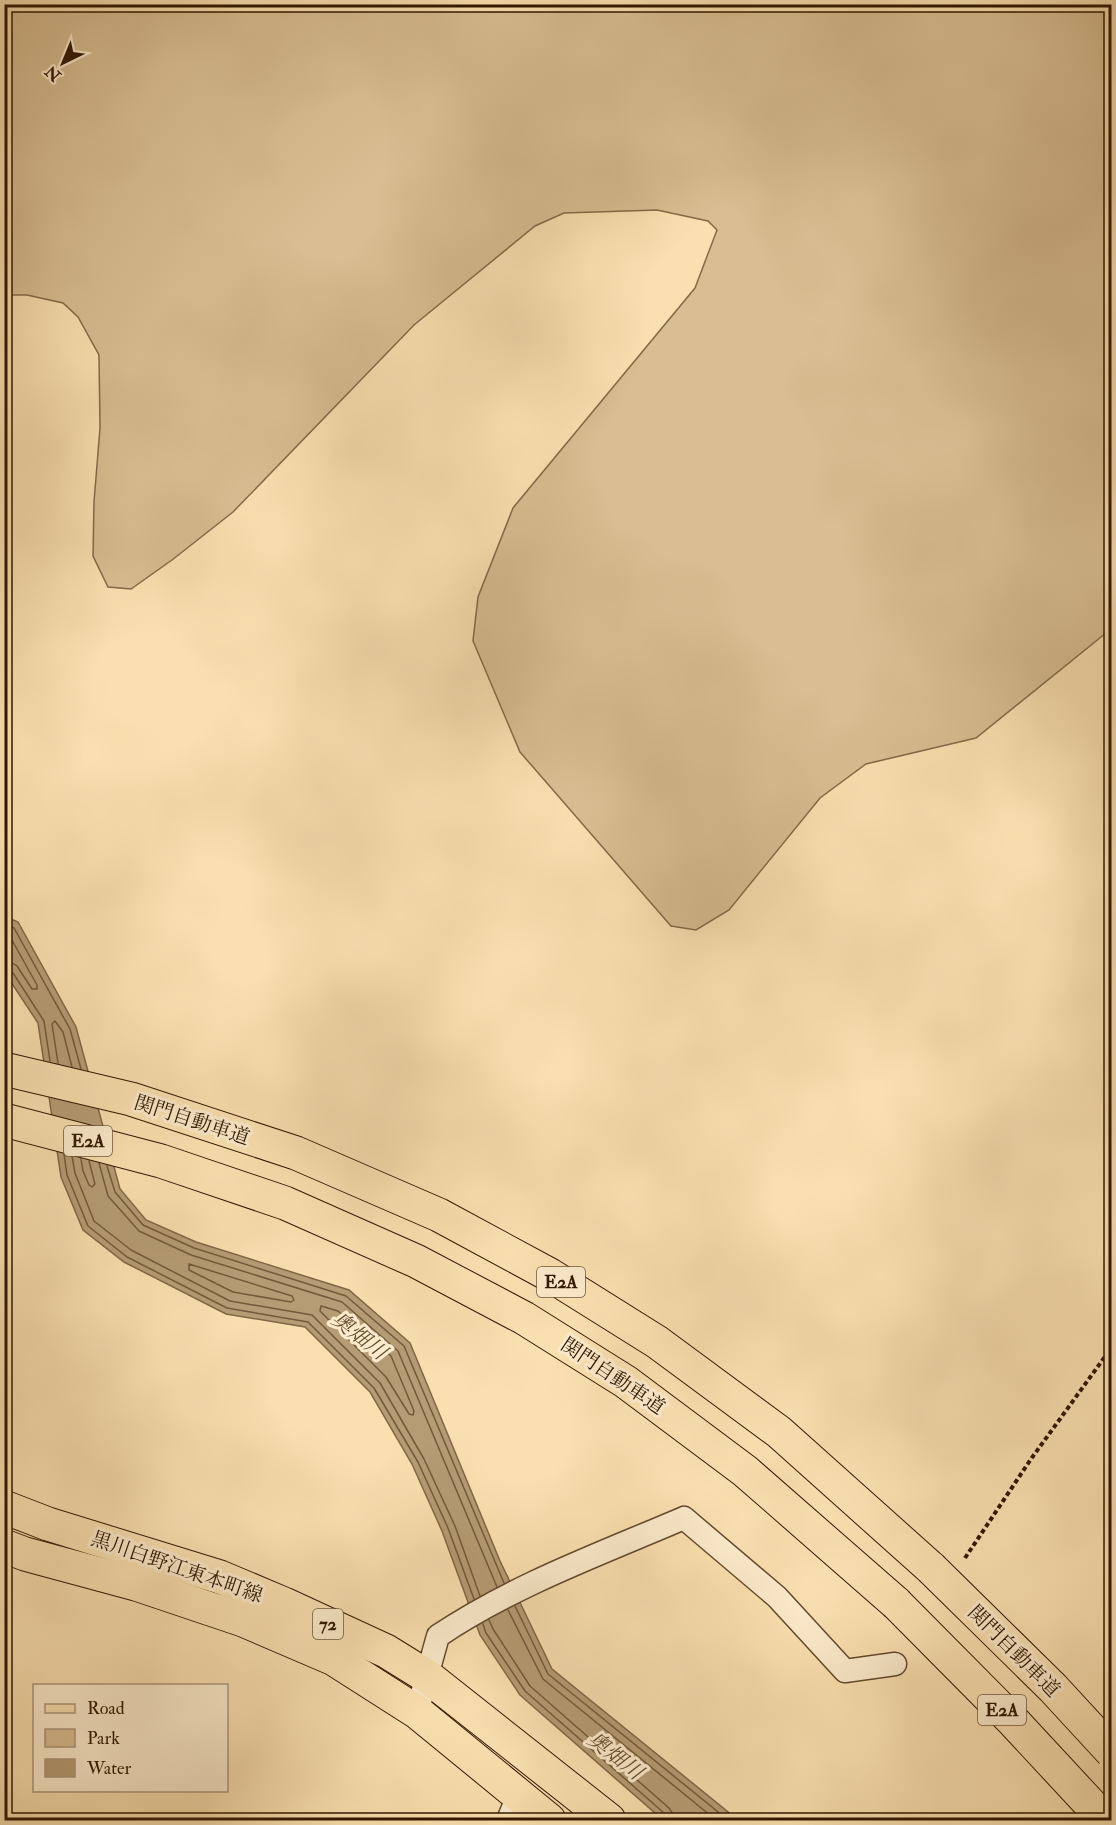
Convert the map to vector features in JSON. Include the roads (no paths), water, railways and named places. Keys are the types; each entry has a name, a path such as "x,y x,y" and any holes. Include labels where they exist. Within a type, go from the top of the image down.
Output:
{"main road":[{"name":"関門自動車道","path":"4,1069 131,1099 296,1153 439,1215 550,1275 657,1342 779,1432 945,1567 1112,1752"},
{"name":"関門自動車道","path":"10,1121 161,1161 285,1203 416,1261 524,1318 626,1382 745,1471 896,1603 1014,1722 1105,1821"},
{"name":"黒川白野江東本町線","path":"4,1508 48,1524 220,1577 386,1651 428,1677 609,1821"},
{"name":"黒川白野江東本町線","path":"4,1546 25,1554 135,1584 243,1620 334,1659 417,1712 513,1808 549,1821"}],"street":[{"path":"417,1712 438,1636 465,1618 518,1589 684,1518 777,1597 845,1671 895,1664"}],"water":[{"name":"奧畑川","path":"4,916 18,922 76,1027 120,1189 146,1220 196,1242 349,1290 410,1343 500,1561 552,1669 738,1820 663,1820 520,1695 480,1635 442,1531 412,1464 370,1392 305,1327 226,1314 124,1262 83,1230 61,1177 38,1023 5,973"}]}
